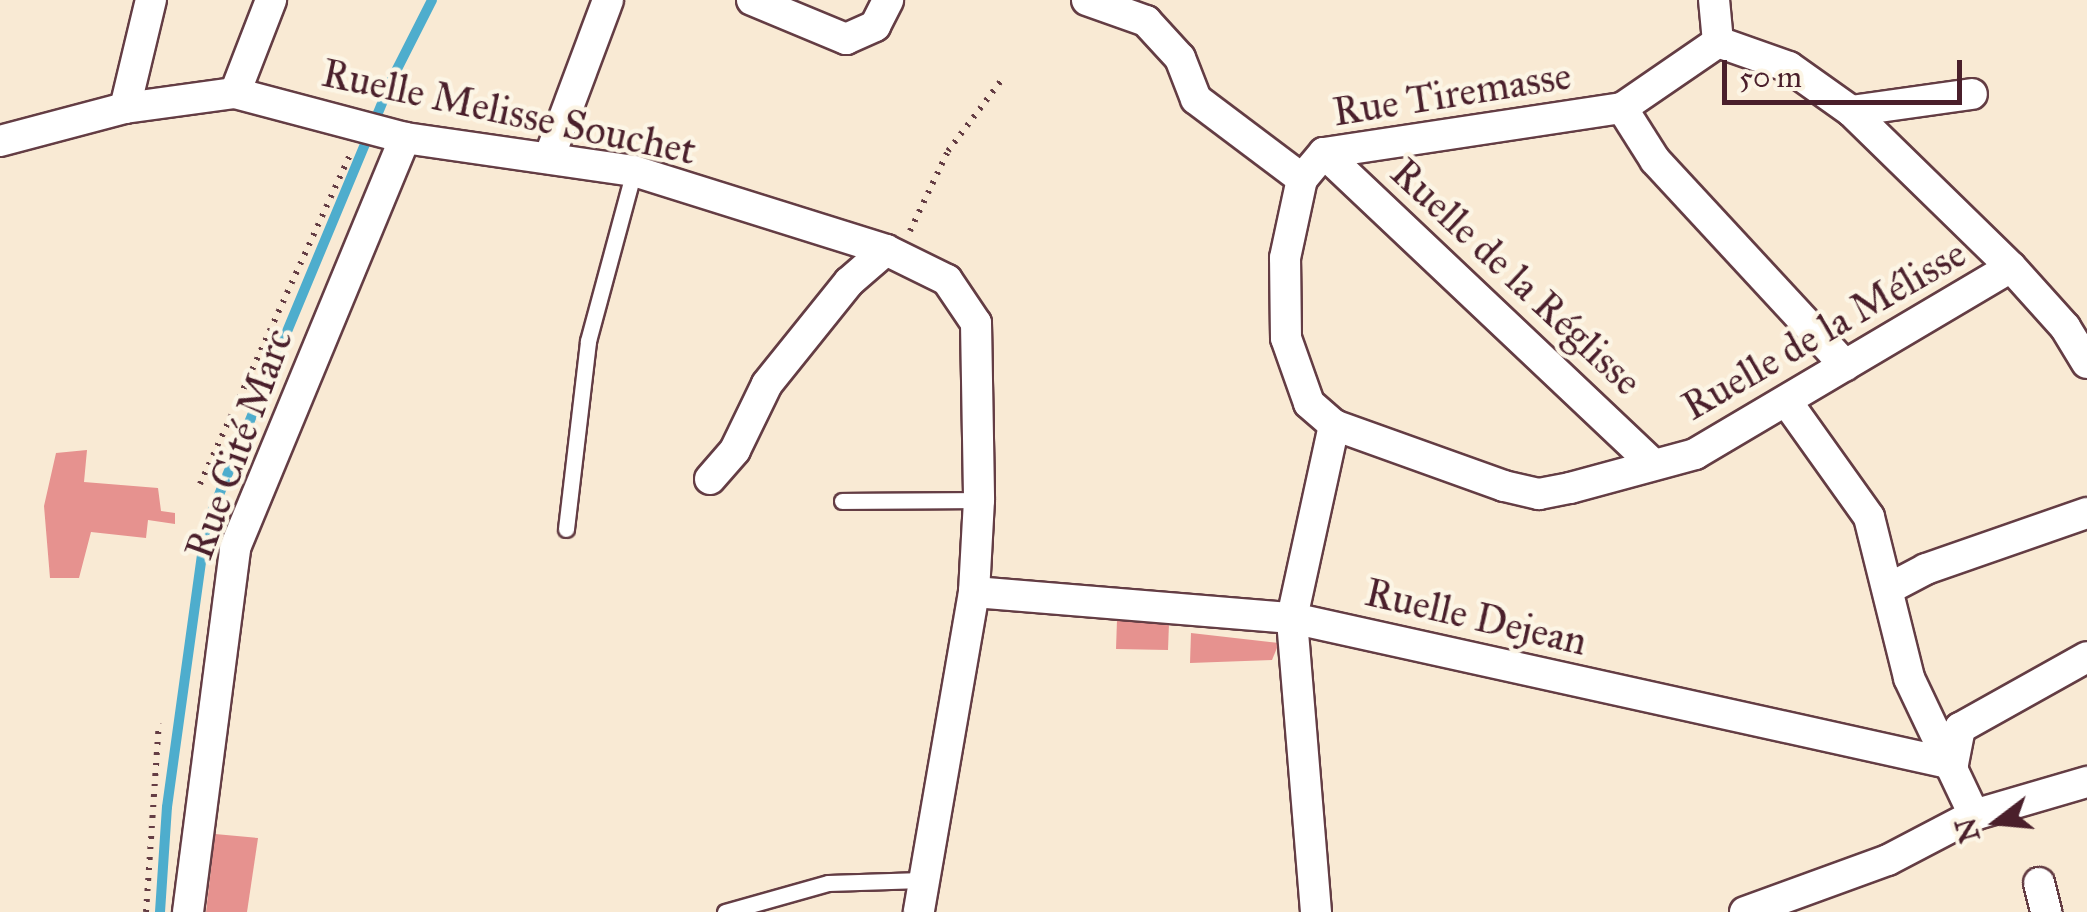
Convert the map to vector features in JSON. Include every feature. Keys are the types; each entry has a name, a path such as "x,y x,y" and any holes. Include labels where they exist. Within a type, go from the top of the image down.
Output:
{"street":[{"path":"125,108 152,0"},
{"path":"235,92 271,0"},
{"path":"550,158 608,0"},
{"path":"752,0 846,39 875,26 888,0"},
{"path":"1087,0 1146,21 1180,58 1196,99 1302,179"},
{"path":"1704,3 1718,42 1789,67 1852,111 2010,267 2064,326 2087,362"},
{"name":"Rue Tiremasse","path":"1334,424 1309,402 1286,338 1285,258 1302,179 1324,152 1622,108 1718,42"},
{"name":"Ruelle Melisse Souchet","path":"0,141 125,108 235,92 385,132 634,171 892,252 947,280 976,324 979,500 974,592 918,912"},
{"path":"1852,111 1972,94"},
{"path":"1622,108 1654,160 1845,365"},
{"name":"Rue Cité Marc","path":"188,912 235,548 385,132"},
{"name":"Ruelle de la Réglisse","path":"1324,152 1651,462"},
{"path":"710,479 735,450 767,384 850,282 892,252"},
{"name":"Ruelle de la Mélisse","path":"1334,424 1538,494 1651,462 1695,454 2010,267"},
{"path":"1787,402 1869,517 1909,678 1974,815"},
{"path":"1316,912 1292,618 1334,424"},
{"path":"1888,590 1926,569 2087,513"},
{"name":"Ruelle Dejean","path":"974,592 1292,618 1953,764"},
{"path":"1953,764 1960,728 2087,656"},
{"path":"1745,912 1888,860 1974,815 2087,782"}],"lane":[{"path":"566,529 588,341 634,171"},
{"path":"842,501 979,500"},
{"path":"725,912 828,884 922,880"}],"path":[{"path":"892,252 948,151 1003,78"},
{"path":"200,484 385,132"},
{"path":"234,419 263,434"},
{"path":"146,912 160,723"}],"building":[{"path":"87,450 84,482 158,488 161,511 175,513 175,524 148,520 146,538 91,532 79,578 50,578 44,506 56,453"},
{"path":"1117,620 1169,623 1168,650 1116,649"},
{"path":"1191,633 1279,643 1272,660 1190,663"},
{"path":"215,834 258,838 247,912 206,912"}],"waterway":[{"path":"160,912 167,807 206,526 393,77 432,0"}]}
